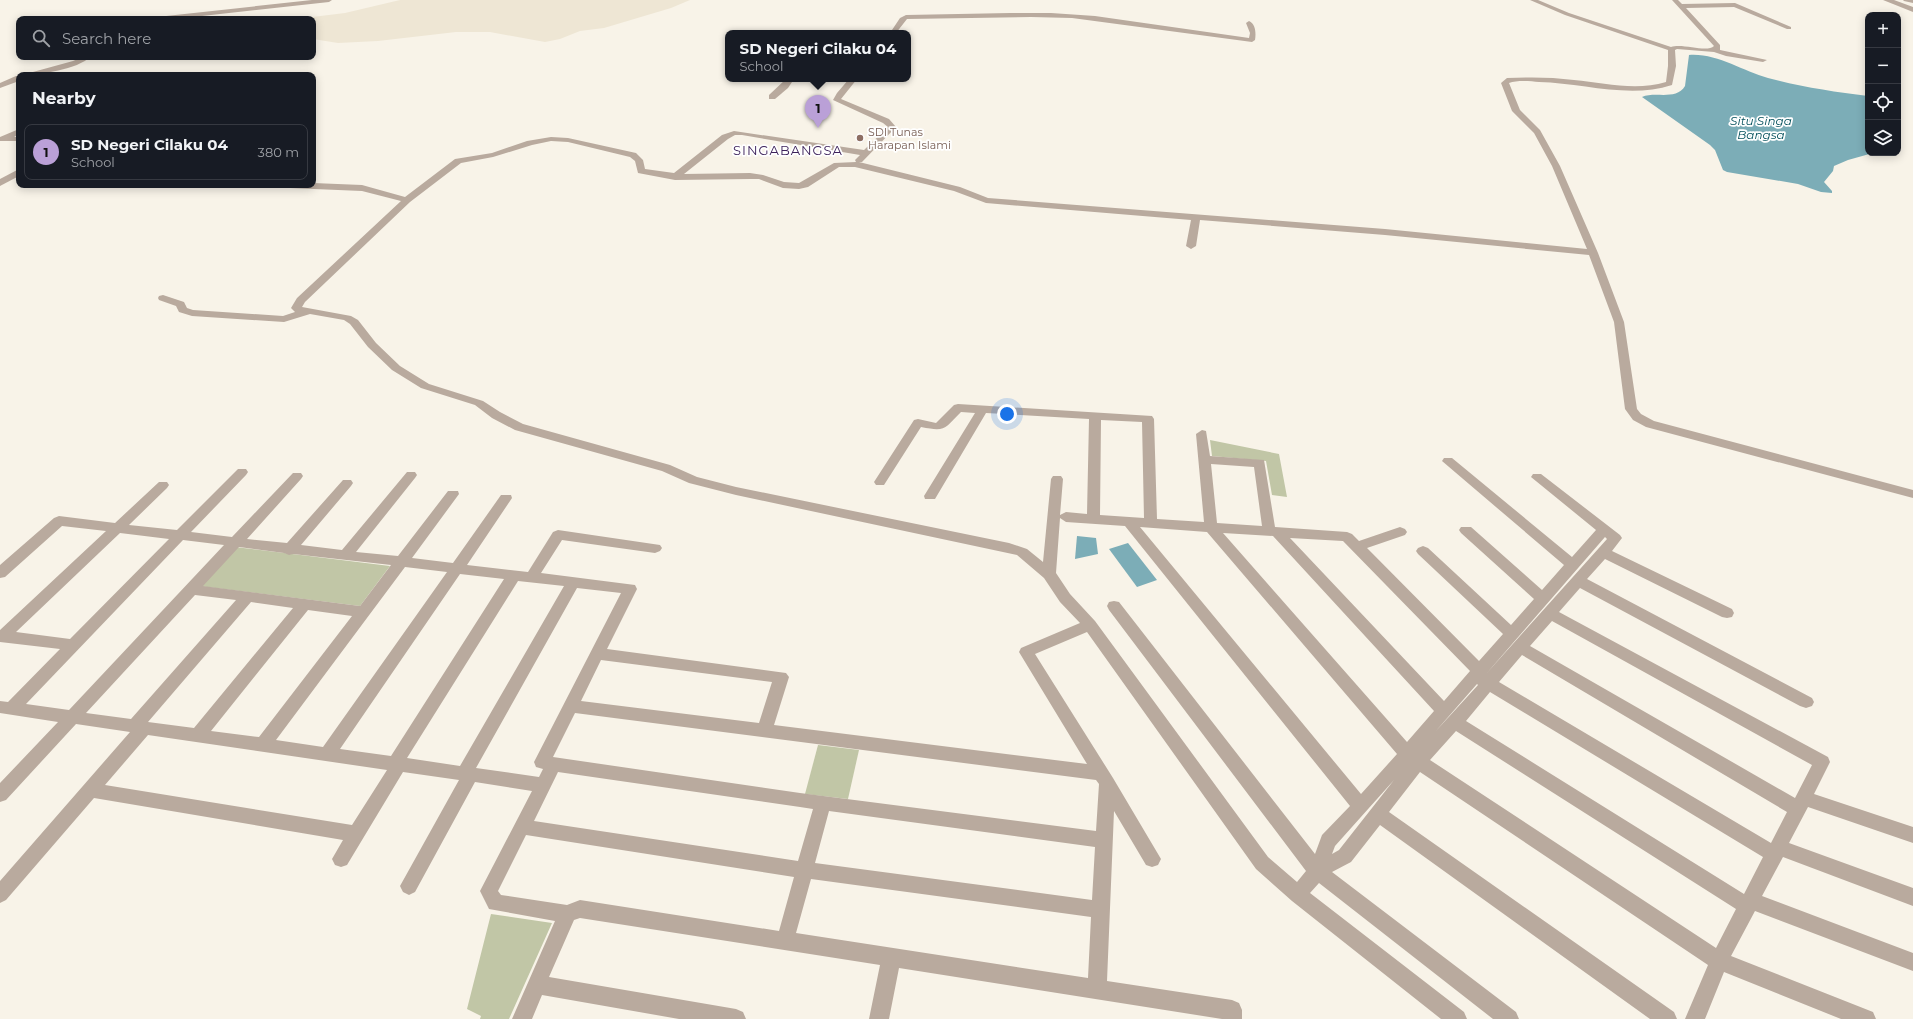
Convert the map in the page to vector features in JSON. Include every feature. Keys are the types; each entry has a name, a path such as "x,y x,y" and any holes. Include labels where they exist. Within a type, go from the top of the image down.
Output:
{"street":[{"path":"184,16 329,0"},
{"path":"1533,0 1555,10 1671,49 1679,47 1715,50 1723,54 1742,55 1763,60"},
{"path":"1887,0 1913,10"},
{"path":"1906,0 1913,1"},
{"path":"1677,3 1718,46 1715,50"},
{"path":"1677,3 1736,5 1789,28"},
{"path":"895,30 903,18 938,21 958,16 1073,16 1107,19 1179,32 1252,40 1253,32 1249,23"},
{"path":"1671,49 1669,83 1663,86 1631,88 1538,80 1507,80 1505,83 1516,111 1537,132 1556,166 1620,322 1631,409 1637,417 1650,424 1913,494"},
{"path":"38,72 75,63 80,60"},
{"path":"2,85 16,79"},
{"path":"772,97 788,82"},
{"path":"851,82 836,100 886,120 892,127 855,164"},
{"path":"2,85 16,87"},
{"path":"2,139 16,132"},
{"path":"675,176 725,137 734,133 742,133 865,153"},
{"path":"2,139 16,139"},
{"path":"1457,1019 1298,895 1258,857 1090,625 1065,598 1049,574 1022,552 1009,548 736,492 693,480 666,468 519,427 496,415 479,402 425,386 396,368 372,345 354,322 347,318 324,313 307,312 296,308 301,300 407,200 458,161 486,156 522,144 551,139 568,140 633,155 639,160 641,171 675,176 750,176 760,177 783,185 799,186 805,185 837,165 855,164 958,189 986,200 1385,232 1592,253"},
{"path":"0,183 16,174"},
{"path":"316,186 362,188 407,200"},
{"path":"1191,246 1196,218"},
{"path":"163,298 180,304 183,310 192,313 284,319 307,312"},
{"path":"880,482 918,423 939,427 958,408 1148,419 1151,524"},
{"path":"930,496 982,410"},
{"path":"1093,519 1095,416"},
{"path":"1202,434 1211,528 1412,758 1720,961 1866,1019"},
{"path":"1204,460 1260,463 1273,532 1450,717 1750,904 1913,962"},
{"path":"1448,461 1573,565"},
{"path":"3,708 72,645 242,472"},
{"path":"345,556 411,475"},
{"path":"0,795 190,589 297,476"},
{"path":"1537,477 1615,538 1578,581 1549,603"},
{"path":"1049,574 1057,480"},
{"path":"289,550 347,483"},
{"path":"1,636 164,485"},
{"path":"263,744 452,494"},
{"path":"328,753 506,498"},
{"path":"1066,517 1347,537 1481,676 1777,851 1913,897"},
{"path":"0,574 59,521 118,527 289,550 401,561 630,589 542,762 823,803 1104,840"},
{"path":"1129,522 1369,810 1668,1019"},
{"path":"1466,530 1549,603 1822,762 1720,961 1695,1019"},
{"path":"1317,871 1345,856 1369,810 1412,758 1450,717 1481,676 1549,603 1573,565 1603,530"},
{"path":"1356,547 1400,532"},
{"path":"532,577 558,535 655,548"},
{"path":"1424,551 1516,640 1801,804 1913,836"},
{"path":"1602,552 1727,613"},
{"path":"341,860 397,764 514,575"},
{"path":"1578,581 1806,702"},
{"path":"409,886 467,774 573,582"},
{"path":"190,589 362,612"},
{"path":"0,894 91,790 139,728 247,597"},
{"path":"198,736 305,604"},
{"path":"1114,606 1317,871 1509,1019"},
{"path":"1090,625 1026,652 1152,859"},
{"path":"1,636 72,645"},
{"path":"597,654 781,677 764,731"},
{"path":"570,706 1103,778"},
{"path":"3,708 328,753 543,785"},
{"path":"554,764 489,891 495,903 567,914 580,909 1232,1010 1232,1019"},
{"path":"1097,989 1104,840 1103,778"},
{"path":"91,790 356,834"},
{"path":"785,941 823,803"},
{"path":"1298,895 1317,871 1328,841 1369,810"},
{"path":"522,827 805,870 1100,910"},
{"path":"522,1019 567,914"},
{"path":"879,1019 892,958"},
{"path":"537,985 736,1019"}],"shaded area":[{"path":"400,0 690,0 671,8 604,28 580,31 560,39 545,42 490,32 456,32 378,41 338,43 316,39 316,17 345,13"}],"green space":[{"path":"1210,440 1279,454 1287,497 1272,495 1266,461 1212,456"},
{"path":"235,547 390,566 360,606 199,586"},
{"path":"818,745 859,750 848,799 805,794"},
{"path":"491,914 552,923 509,1019 480,1019 481,1016 467,1009"}],"water":[{"name":"Situ Singa Bangsa","path":"1689,55 1699,55 1729,63 1768,78 1830,91 1865,96 1865,155 1834,166 1833,171 1824,182 1832,193 1821,192 1798,184 1727,172 1723,170 1715,150 1710,145 1642,97 1647,95 1676,93 1681,91 1685,86"},
{"path":"1077,536 1096,538 1098,554 1075,559"},
{"path":"1128,543 1157,580 1137,587 1109,549"}],"place":[{"name":"SD Negeri Cilaku 04","path":"818,128"},
{"name":"SDI Tunas Harapan Islami","path":"860,138"}],"district":[{"name":"SINGABANGSA","path":"788,150"}]}
